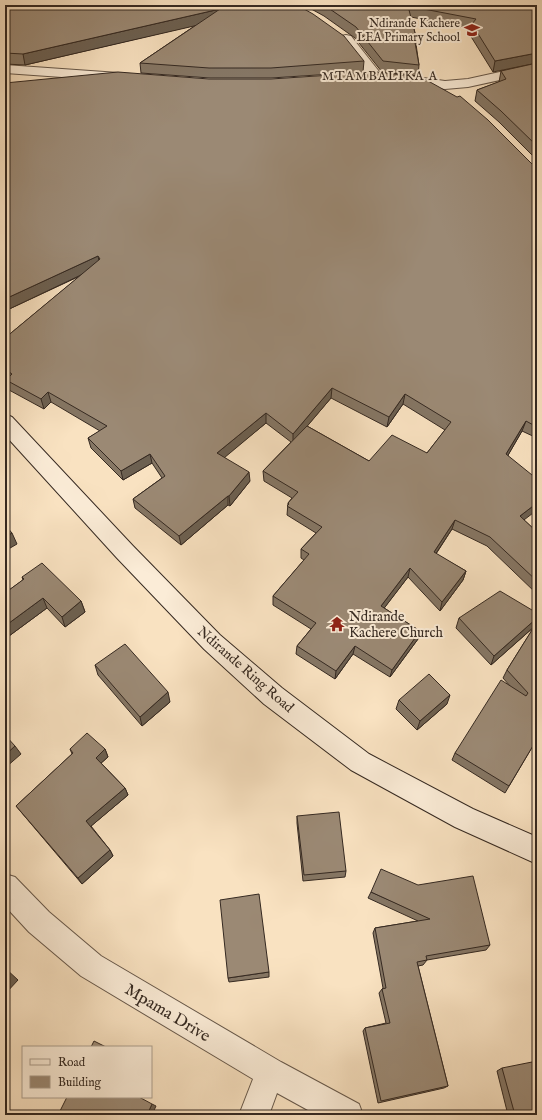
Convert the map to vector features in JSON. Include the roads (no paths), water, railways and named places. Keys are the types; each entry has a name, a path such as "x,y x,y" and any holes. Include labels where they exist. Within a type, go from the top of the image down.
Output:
{"street":[{"path":"336,32 349,42 369,78 445,85 468,83 537,68"},
{"path":"5,68 133,78"},
{"path":"445,85 462,99"},
{"name":"Ndirande Ring Road","path":"5,422 120,547 212,642 273,696 360,762 464,818 537,851"},
{"name":"Mpama Drive","path":"5,887 39,922 91,966 270,1073 348,1115"},
{"path":"254,1115 270,1073"}],"place":[{"name":"Ndirande Kachere LEA Primary School","path":"472,30"},
{"name":"Ndirande Kachere Church","path":"337,624"}],"district":[{"name":"MTAMBALIKA A","path":"380,75"}]}
